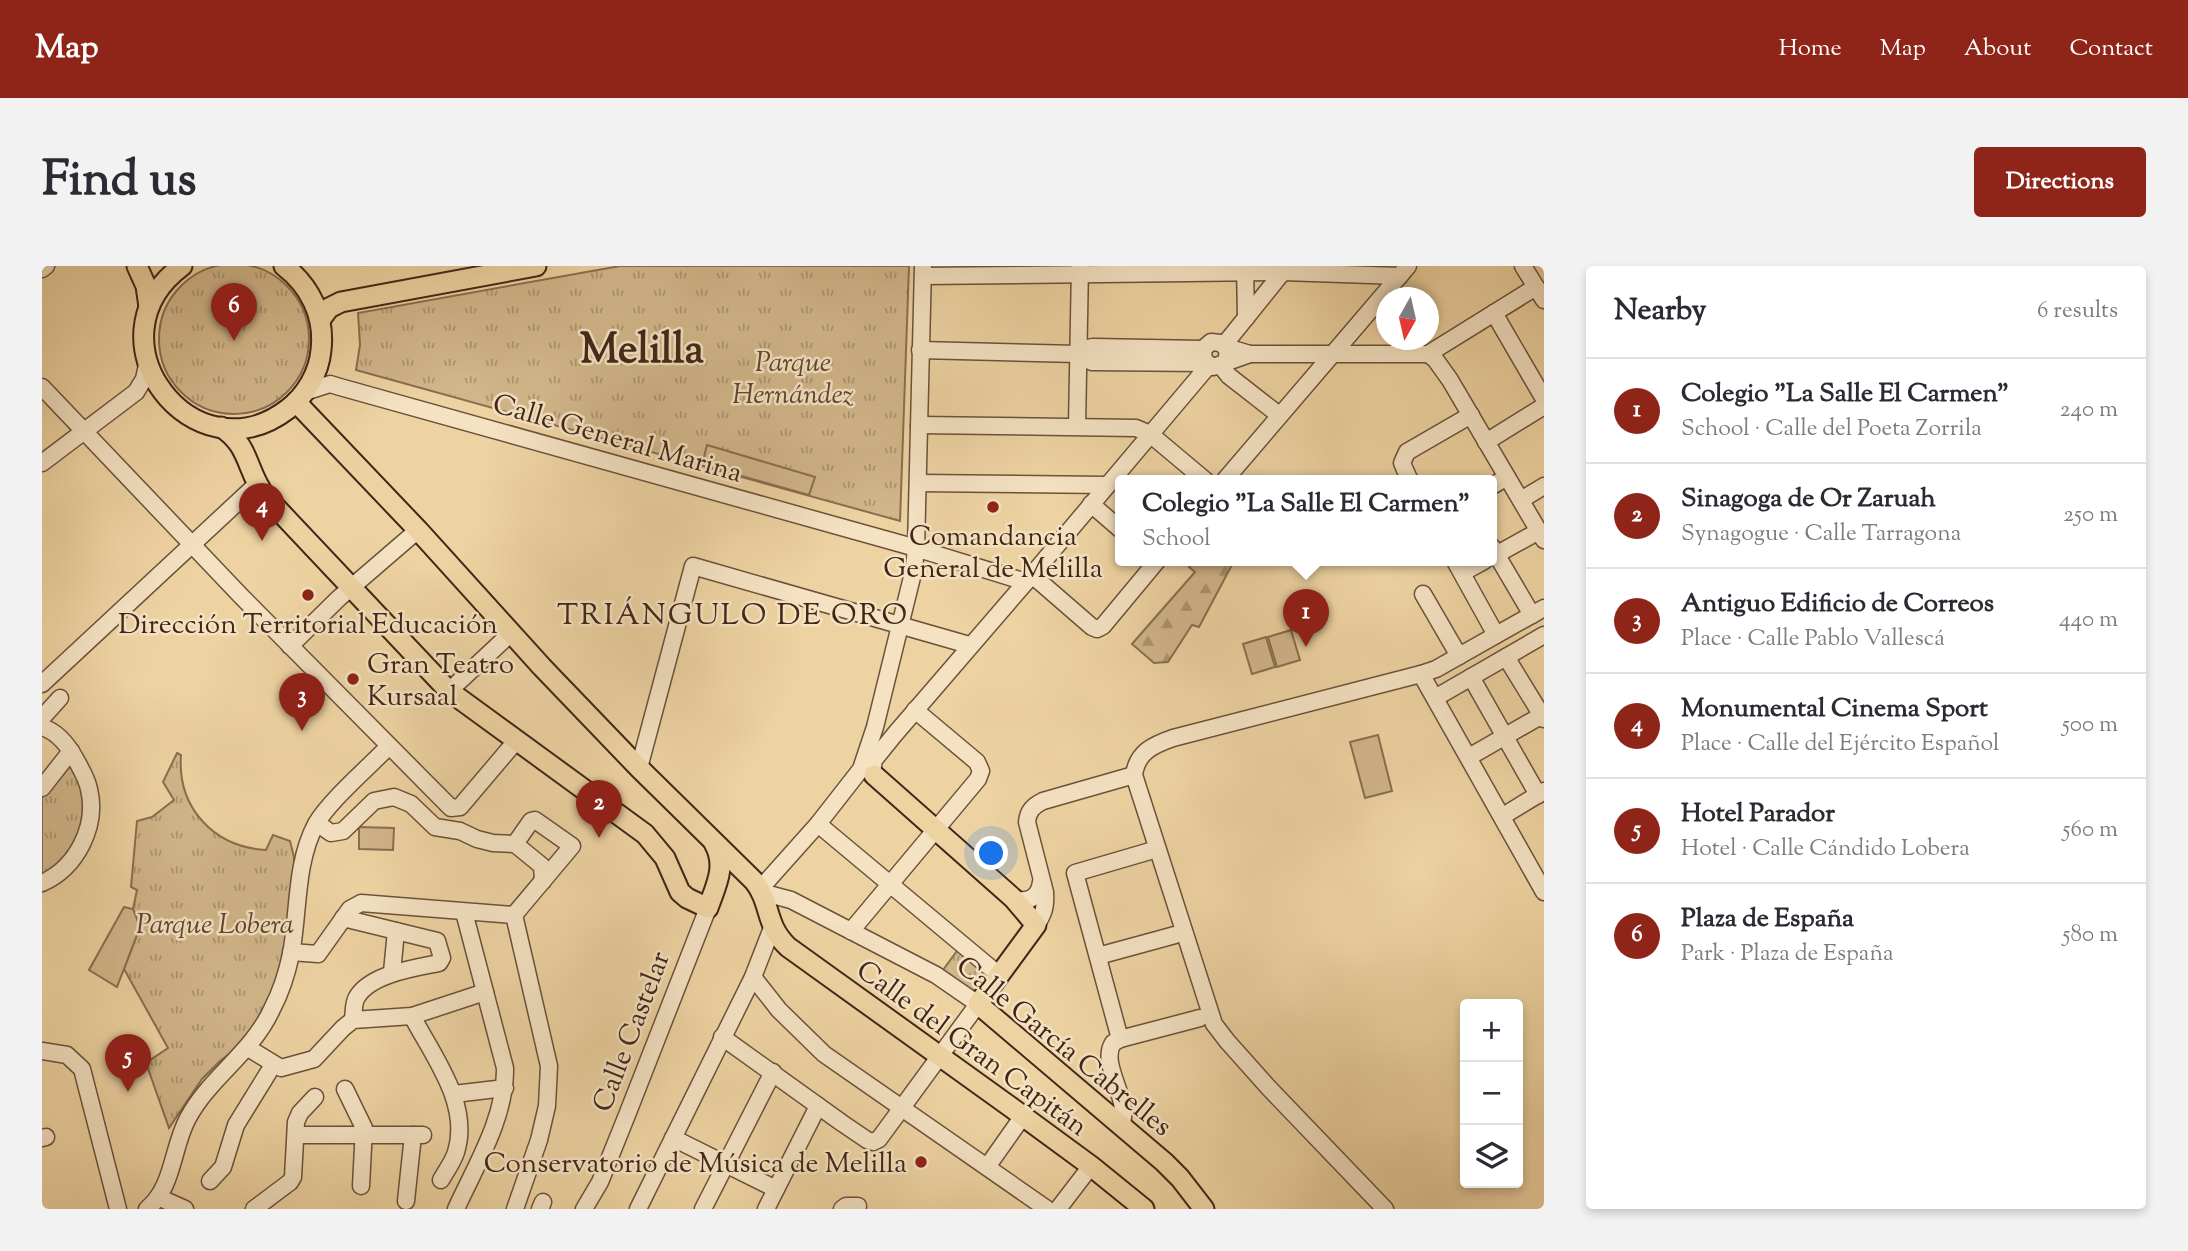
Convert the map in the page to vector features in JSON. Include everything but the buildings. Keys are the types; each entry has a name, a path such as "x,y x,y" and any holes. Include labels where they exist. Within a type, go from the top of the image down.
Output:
{"main road":[{"path":"137,266 146,286 149,307 144,340 147,365 162,394 190,417 221,427 247,427 280,414 300,397 316,371 321,356 320,320 308,292 290,268"},
{"path":"149,307 160,287 182,266"},
{"path":"308,292 327,292 466,266"},
{"path":"320,320 329,308 341,302 499,269 536,266"},
{"path":"300,397 314,421 418,530 511,634 714,842 731,869 760,890 772,928"},
{"path":"221,427 239,441 245,450 256,485 449,691 645,834 665,858 680,892 708,908"},
{"path":"865,775 936,830 1014,899 1036,925 978,1004"},
{"name":"Calle Castelar","path":"708,908 731,869"},
{"name":"Calle del Gran Capitán","path":"772,928 779,939 801,958 1023,1116 1144,1209"},
{"name":"Calle García Cabrelles","path":"978,1004 1180,1178 1204,1209"}],"street":[{"path":"920,350 1078,355 1093,347 1216,356 1428,354 1494,313 1540,294 1523,266"},
{"path":"760,890 818,824 872,769 874,760 913,712 1029,579 1216,356 1285,269"},
{"path":"1077,426 1080,270"},
{"path":"1245,270 1243,321 1239,341 1250,354"},
{"path":"865,775 868,752 914,569 923,271 1404,271"},
{"path":"1229,475 1404,271"},
{"path":"1494,313 1544,399"},
{"path":"1428,354 1441,366 1541,536 1497,553"},
{"path":"1216,356 1230,376 1279,415"},
{"path":"42,463 130,397 144,379 147,365"},
{"name":"Calle General Marina","path":"300,397 330,384 1029,579"},
{"path":"42,387 290,646 454,809 460,807 516,741"},
{"path":"130,397 146,393 162,394"},
{"path":"1486,442 1544,406"},
{"path":"1407,475 1403,468 1406,452 1471,415"},
{"path":"919,425 1136,428 1150,434 1199,475"},
{"path":"1497,483 1507,477"},
{"path":"918,483 1106,485"},
{"path":"42,684 256,485"},
{"path":"1521,500 1544,486"},
{"path":"1091,504 1115,524"},
{"path":"290,646 351,587 418,530"},
{"path":"1375,1206 1219,1031 1207,1007 1157,849 1134,775 1135,765 1142,754 1154,745 1236,721 1422,674 1538,612 1497,562"},
{"path":"639,768 693,566 970,645"},
{"path":"1029,579 1097,629 1103,626 1153,566"},
{"path":"1458,567 1496,635"},
{"path":"1423,594 1459,656"},
{"path":"449,691 511,634"},
{"path":"1435,698 1544,635"},
{"path":"1469,757 1543,716 1506,657"},
{"path":"1422,674 1544,892"},
{"path":"1471,677 1504,737 1541,793 1503,816"},
{"path":"42,718 60,698"},
{"path":"851,931 978,779 981,771 976,762 913,712 880,705"},
{"path":"42,727 56,735 71,751 89,787 90,805 88,827 81,847 69,864 56,876 42,883"},
{"path":"185,1209 153,1203 166,1184 177,1142 190,1115 212,1086 248,1048 274,1006 291,952 301,877 317,823 327,809 389,746"},
{"path":"42,788 71,751"},
{"path":"1036,925 1043,916 1046,904 1027,822 1028,814 1034,806 1043,801 1134,775"},
{"path":"317,823 331,832 343,831 374,801 394,797 411,804 435,827 460,831 493,843 515,844 542,866 543,881"},
{"path":"514,915 572,846 535,820 531,821 515,844"},
{"path":"818,824 999,975"},
{"path":"1120,1039 1075,873 1157,849"},
{"path":"1014,899 1029,900 1040,889 1041,882"},
{"name":"Calle García Cabrelles","path":"760,890 791,900 944,979 978,1004"},
{"path":"291,952 318,954 354,905 514,915"},
{"name":"Calle Castelar","path":"584,1209 600,1182 628,1115 708,908"},
{"path":"456,1209 502,1103 505,1088 505,1068 464,912"},
{"path":"514,915 550,1066 547,1106 540,1140 514,1209"},
{"path":"343,918 437,941 442,961 392,972 359,994 355,1000 353,1020"},
{"path":"638,1209 753,977 772,928"},
{"path":"392,972 397,931"},
{"path":"1098,956 1175,934"},
{"path":"753,977 779,1010 824,1054 1047,1209"},
{"path":"248,1048 279,1066 314,1059 353,1020 412,1016 485,992"},
{"path":"722,1037 873,1142 879,1139 978,1004"},
{"path":"412,1016 454,1094 459,1123 458,1146 456,1155 441,1180"},
{"path":"1121,1125 1125,1113 1109,1055 1113,1043 1200,1018"},
{"path":"42,1052 67,1055 82,1069 118,1209"},
{"path":"210,1181 223,1167 236,1125 279,1066"},
{"path":"703,1209 773,1072"},
{"path":"454,1094 505,1088"},
{"path":"345,1089 363,1123 361,1186"},
{"path":"254,1209 293,1178 298,1117 315,1097"},
{"path":"766,1209 818,1106"},
{"path":"987,1167 1023,1116"},
{"path":"296,1135 418,1135 406,1201"},
{"path":"673,1138 776,1189"},
{"path":"1058,1209 1091,1166"}],"green space":[{"path":"234,264 263,269 287,286 304,310 309,339 304,368 287,392 263,409 234,414 205,409 181,392 164,368 159,339 164,310 181,286 205,269"},
{"name":"Parque Hernández","path":"620,266 909,266 900,521 356,370 360,345 358,313"},
{"path":"707,445 815,477 809,495 702,465"},
{"path":"1231,566 1199,627 1192,625 1168,662 1154,663 1132,644 1195,572 1189,567"},
{"path":"1291,630 1300,660 1277,667 1268,637"},
{"path":"1266,637 1275,667 1252,674 1243,644"},
{"path":"1378,735 1392,791 1365,798 1350,742"},
{"path":"71,751 85,777 85,837 42,883 42,788"},
{"name":"Parque Lobera","path":"177,753 181,755 181,774 192,808 215,833 247,847 266,850 273,835 290,841 294,857 294,889 290,923 275,989 249,1039 202,1079 169,1128 146,1063 168,1048 124,969 140,927 133,909 137,890 131,887 137,821 152,817 174,800 163,782"},
{"path":"359,827 394,828 393,850 359,849"},
{"path":"124,907 133,909 140,927 117,987 89,970"},
{"path":"957,951 990,976 975,994 943,970"}],"place":[{"name":"Plaza de España","path":"234,341"},
{"name":"Comandancia General de Melilla","path":"993,507"},
{"name":"Monumental Cinema Sport","path":"262,541"},
{"name":"Dirección Territorial Educación","path":"308,595"},
{"name":"Colegio \"La Salle El Carmen\"","path":"1306,647"},
{"name":"Gran Teatro Kursaal","path":"353,679"},
{"name":"Antiguo Edificio de Correos","path":"302,731"},
{"name":"Sinagoga de Or Zaruah","path":"599,838"},
{"name":"Hotel Parador","path":"128,1092"},
{"name":"Conservatorio de Música de Melilla","path":"921,1162"}],"district":[{"name":"Melilla","path":"642,347"},
{"name":"TRIÁNGULO DE ORO","path":"733,614"}]}
